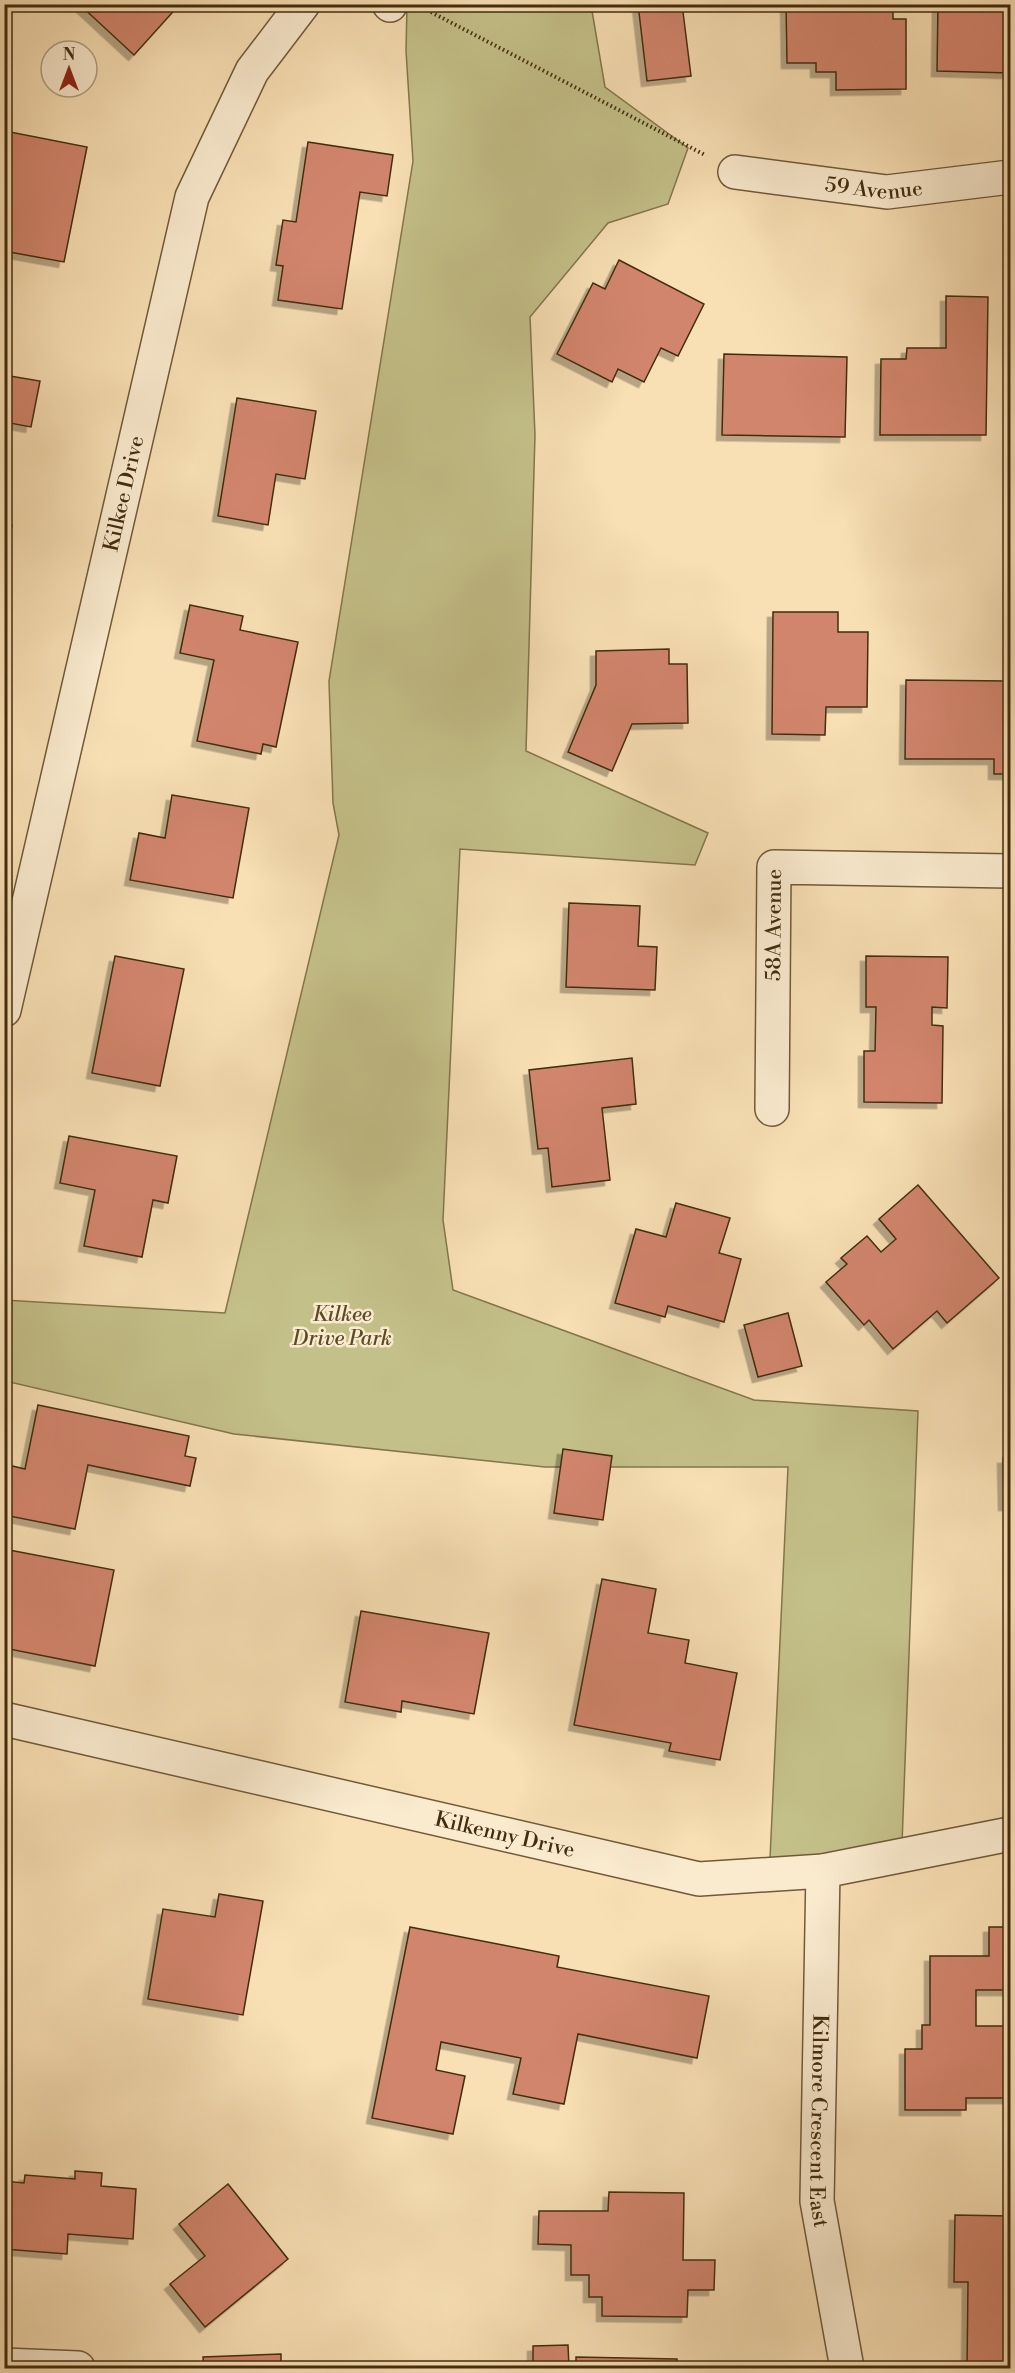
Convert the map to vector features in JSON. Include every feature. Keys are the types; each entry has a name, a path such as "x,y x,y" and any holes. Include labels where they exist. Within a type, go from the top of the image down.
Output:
{"street":[{"name":"Kilkee Drive","path":"4,1010 192,197 252,71 303,4"},
{"name":"59 Avenue","path":"735,172 887,192 1011,177"},
{"name":"58A Avenue","path":"772,1109 774,867 1011,872"},
{"name":"Kilkenny Drive","path":"4,1719 699,1879 823,1871 1011,1834"},
{"name":"Kilmore Crescent East","path":"823,1871 817,2201 847,2368"},
{"path":"4,2365 78,2368"}],"path":[{"path":"400,5 693,148"}],"green space":[{"name":"Kilkee Drive Park","path":"407,5 591,5 605,87 688,148 668,204 608,223 530,317 535,435 526,751 708,833 695,865 460,849 443,1220 453,1290 754,1400 918,1411 902,1844 827,1859 770,1859 788,1467 545,1467 234,1434 5,1381 4,1300 225,1313 339,835 333,803 329,681 413,161 406,51"}],"building":[{"path":"79,4 180,4 134,55"},
{"path":"638,4 682,4 691,76 647,81"},
{"path":"786,4 893,4 893,19 906,19 906,89 836,90 836,72 816,72 816,63 787,63"},
{"path":"938,4 1010,4 1010,73 937,71"},
{"path":"10,132 87,147 64,262 4,251 4,162"},
{"path":"308,142 393,155 387,196 360,192 342,309 278,300 283,266 276,265 283,220 296,222"},
{"path":"619,260 704,304 678,356 661,348 644,382 618,369 612,382 557,354 593,283 605,289"},
{"path":"946,296 988,297 986,435 880,435 881,359 906,359 907,348 946,348"},
{"path":"4,302 10,304 4,329"},
{"path":"724,354 847,357 845,437 722,435"},
{"path":"4,375 40,381 31,427 4,422"},
{"path":"237,398 316,411 305,479 276,474 268,525 218,516"},
{"path":"4,524 12,525 4,565"},
{"path":"190,605 243,616 240,630 298,642 276,747 263,744 261,754 197,741 214,660 180,653"},
{"path":"773,612 838,612 838,632 868,632 867,707 826,707 825,735 772,734"},
{"path":"669,649 669,664 687,664 688,723 632,724 612,771 568,752 596,685 596,651"},
{"path":"906,680 1010,681 1010,774 994,774 994,759 905,759"},
{"path":"172,795 249,808 233,898 130,880 139,833 165,838"},
{"path":"569,903 640,906 638,946 657,947 655,990 566,987"},
{"path":"115,956 184,969 160,1086 92,1073"},
{"path":"866,956 948,957 947,1008 932,1007 932,1025 943,1026 942,1103 864,1102 864,1051 875,1051 876,1007 866,1007"},
{"path":"632,1058 636,1104 602,1108 610,1180 552,1187 548,1148 538,1149 529,1070"},
{"path":"69,1136 177,1156 168,1203 153,1200 142,1257 84,1246 95,1190 60,1183"},
{"path":"918,1185 999,1278 947,1323 937,1311 893,1349 869,1320 864,1325 826,1282 847,1264 841,1258 867,1236 881,1252 896,1239 879,1219"},
{"path":"676,1203 730,1218 719,1253 741,1259 724,1322 668,1306 665,1317 615,1303 636,1229 666,1237"},
{"path":"788,1313 802,1366 758,1377 744,1325"},
{"path":"38,1405 189,1436 185,1456 196,1458 190,1486 88,1465 75,1529 4,1515 4,1464 25,1469"},
{"path":"563,1449 612,1456 603,1520 554,1513"},
{"path":"1003,1458 1010,1458 1010,1505 1004,1505"},
{"path":"4,1549 114,1570 95,1666 4,1648 4,1623 9,1598 4,1597"},
{"path":"602,1579 656,1589 648,1633 689,1640 685,1663 737,1673 720,1760 669,1751 671,1743 574,1725"},
{"path":"361,1611 489,1633 474,1714 402,1701 401,1712 345,1702"},
{"path":"219,1894 263,1901 243,2015 148,1999 163,1909 215,1917"},
{"path":"410,1927 559,1956 557,1967 709,1996 697,2058 578,2034 564,2104 513,2094 521,2058 441,2042 436,2070 465,2076 453,2134 372,2118"},
{"path":"989,1927 1010,1927 1010,1990 976,1990 976,2026 1010,2026 1010,2098 966,2098 966,2110 905,2110 905,2049 922,2049 922,2025 930,2025 930,1956 989,1956"},
{"path":"75,2171 102,2173 101,2186 136,2189 133,2239 68,2234 67,2254 4,2249 4,2181 24,2183 25,2175 75,2179"},
{"path":"228,2184 288,2259 205,2327 170,2284 205,2256 179,2224"},
{"path":"609,2192 684,2193 683,2260 715,2260 714,2290 688,2290 687,2317 602,2316 602,2297 589,2297 589,2275 571,2275 571,2245 538,2244 539,2211 608,2211"},
{"path":"955,2215 1010,2216 1010,2368 967,2368 968,2282 954,2282"},
{"path":"568,2345 569,2368 533,2368 533,2346"},
{"path":"281,2354 281,2367 306,2366 307,2368 204,2368 203,2357"},
{"path":"576,2357 677,2359 677,2368 576,2368"}]}
